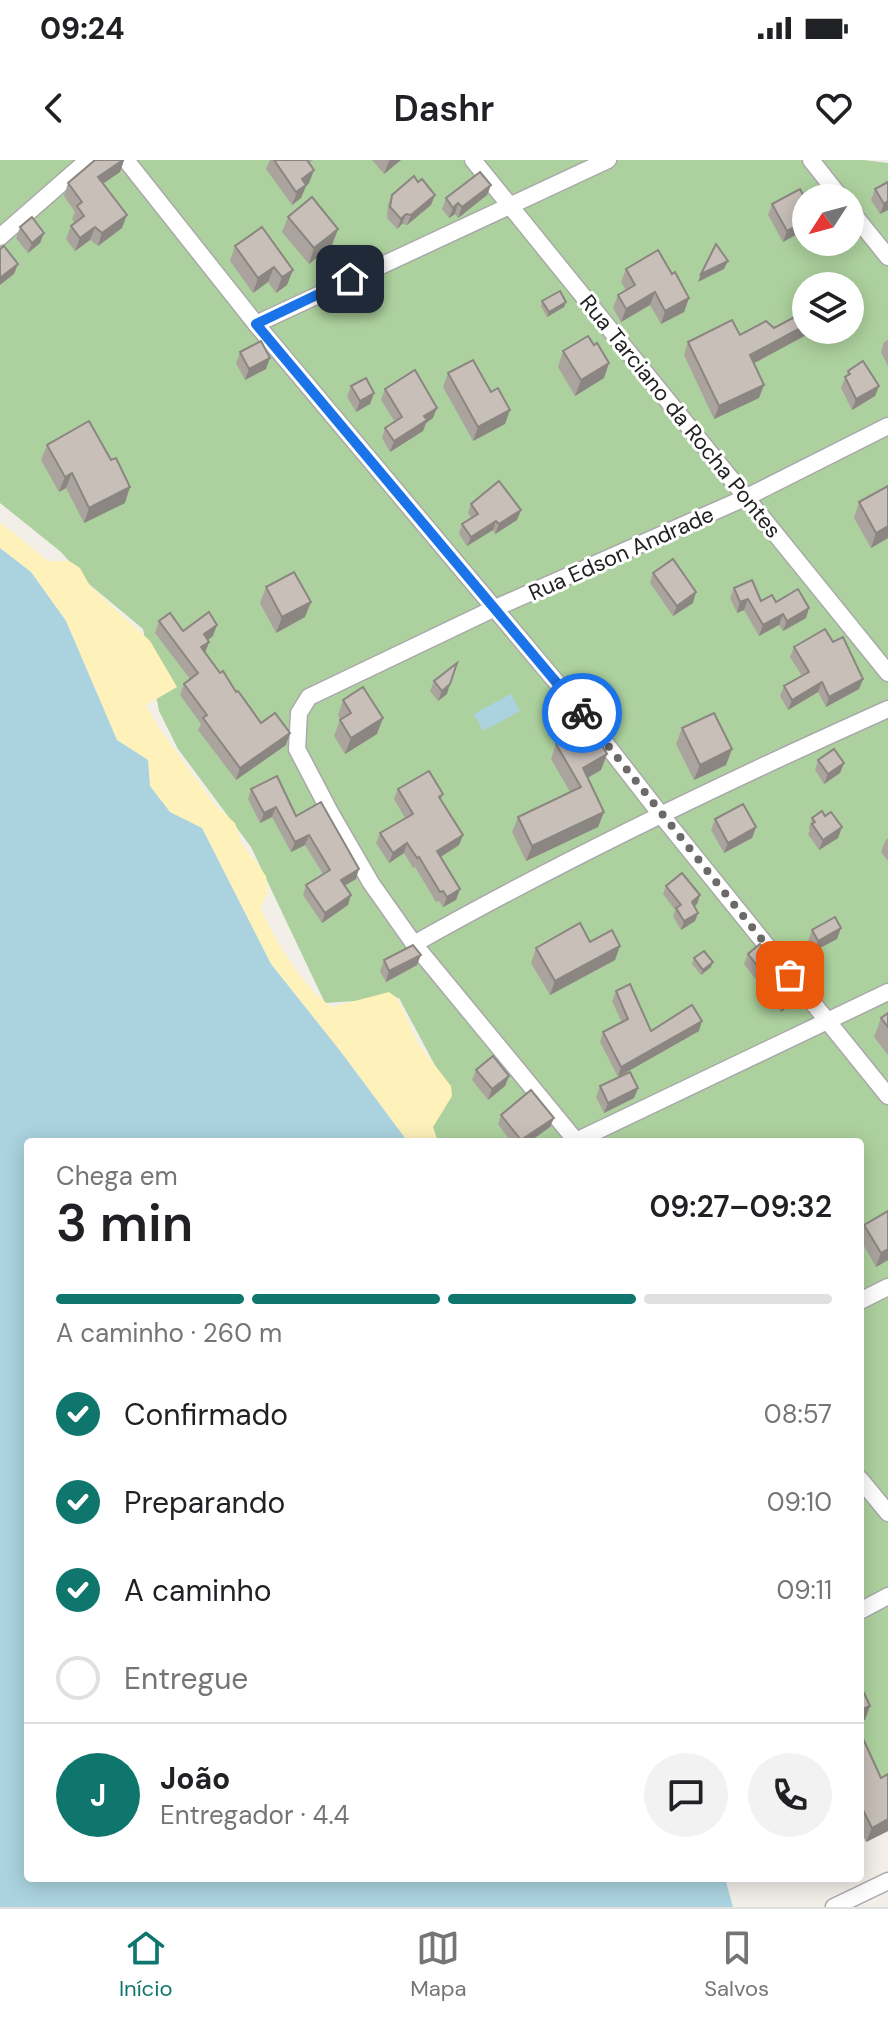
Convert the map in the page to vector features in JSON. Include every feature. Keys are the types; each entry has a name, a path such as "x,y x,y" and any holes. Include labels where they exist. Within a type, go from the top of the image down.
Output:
{"street":[{"path":"0,237 88,160"},
{"path":"126,160 256,324 578,708 888,1096"},
{"name":"Rua Tarciano da Rocha Pontes","path":"473,160 888,673"},
{"path":"256,324 608,160"},
{"path":"811,160 830,184"},
{"path":"864,227 888,257"},
{"name":"Rua Edson Andrade","path":"414,944 371,883 297,749 299,713 309,697 493,609 747,497 888,426"},
{"path":"574,1138 414,944 522,883 888,709"},
{"path":"585,1138 888,992"},
{"path":"864,1299 888,1287"},
{"path":"864,1484 888,1513"},
{"path":"864,1609 888,1596"},
{"path":"834,1907 888,1881"}],"green space":[{"path":"0,160 864,160 888,163 888,1799 864,1811 864,1138 430,1138 422,1125 446,1086 399,998 325,1003 251,847 178,749 159,711 143,629 89,584 61,552 0,503"}],"sand":[{"path":"0,522 48,561 69,561 80,568 90,586 150,641 177,687 146,705 214,804 235,823 241,842 266,876 268,894 260,908 274,935 310,987 332,1007 389,992 397,998 419,1045 451,1086 452,1096 433,1127 437,1138 405,1138 271,964 202,828 170,812 150,786 147,760 117,740 66,621 31,572 0,548"}],"water":[{"path":"0,548 31,572 66,621 117,740 148,760 150,786 170,812 202,828 271,964 405,1138 24,1138 24,1882 726,1882 733,1907 0,1907"},
{"path":"511,694 520,711 483,731 474,714"}],"building":[{"path":"95,160 123,160 98,177 127,215 102,233 95,227 80,238 71,226 84,216 77,206 82,202 68,183"},
{"path":"274,160 307,160 314,170 302,179 306,185 296,192"},
{"path":"480,172 491,185 462,207 458,203 453,208 446,198"},
{"path":"414,176 418,182 422,179 435,195 411,215 406,214 401,219 390,207 392,195"},
{"path":"888,182 888,201 884,204 875,189"},
{"path":"792,193 792,228 787,231 772,204"},
{"path":"312,197 338,229 314,248 288,217"},
{"path":"32,217 44,233 32,243 20,227"},
{"path":"262,227 293,270 282,277 274,267 258,278 235,246"},
{"path":"716,244 728,261 701,274"},
{"path":"4,246 18,264 0,278 0,249"},
{"path":"658,250 689,298 665,311 655,292 626,309 618,295 635,285 626,269"},
{"path":"560,291 566,302 549,312 542,301"},
{"path":"792,318 792,332 750,355 764,385 719,406 688,342 732,320 740,335 766,321 774,328"},
{"path":"588,336 594,345 597,343 609,363 581,380 563,351"},
{"path":"261,341 270,358 249,369 240,352"},
{"path":"473,360 491,392 498,388 510,410 478,427 448,373"},
{"path":"863,361 879,386 856,399 845,377 850,374 848,371"},
{"path":"415,370 437,408 424,416 427,420 394,441 385,428 402,417 385,389"},
{"path":"366,378 374,393 360,401 351,386"},
{"path":"89,421 111,460 116,458 130,487 89,508 72,473 65,477 47,445"},
{"path":"499,481 521,510 471,537 462,524 478,514 471,504"},
{"path":"888,486 888,526 876,533 859,502"},
{"path":"673,559 696,592 677,606 653,573"},
{"path":"294,572 311,602 282,617 266,587"},
{"path":"752,580 761,601 772,595 776,602 798,589 809,608 787,621 783,614 763,625 748,599 740,602 734,588"},
{"path":"209,612 217,625 204,634 209,642 201,647 261,723 275,713 290,733 240,768 203,718 207,715 184,684 198,673 159,621 170,613 183,631"},
{"path":"825,629 833,642 843,637 863,679 829,697 822,682 792,700 784,686 809,672 794,647"},
{"path":"457,663 450,684 442,691 434,681"},
{"path":"363,687 383,718 351,738 340,720 351,713 343,700"},
{"path":"714,713 732,749 700,765 682,728"},
{"path":"590,724 607,754 583,768 604,812 532,846 518,817 581,787 556,744"},
{"path":"834,749 844,763 828,774 818,760"},
{"path":"429,771 443,794 439,797 463,835 437,851 460,889 447,897 443,891 440,892 407,843 393,853 380,833 413,814 398,789"},
{"path":"277,776 296,816 321,802 359,869 341,880 351,895 325,913 306,885 330,870 309,835 295,842 276,807 264,813 251,789"},
{"path":"743,804 756,827 728,843 715,819"},
{"path":"822,811 825,816 831,812 842,827 823,840 812,824 815,822 812,818"},
{"path":"682,873 700,895 692,902 698,913 684,921 676,908 681,905 666,886"},
{"path":"835,917 841,928 818,941 812,930"},
{"path":"580,923 590,942 612,930 620,946 555,981 536,948"},
{"path":"760,944 797,992 785,1002 748,954"},
{"path":"413,945 421,955 389,971 384,960"},
{"path":"704,951 713,962 703,970 694,958"},
{"path":"630,984 651,1031 692,1005 702,1021 621,1067 603,1032 628,1019 616,991"},
{"path":"888,1013 888,1027 881,1018"},
{"path":"493,1056 509,1076 492,1089 476,1070"},
{"path":"630,1072 638,1088 608,1103 600,1086"},
{"path":"531,1090 554,1118 519,1138 501,1115"},
{"path":"888,1211 888,1249 881,1253 864,1225"},
{"path":"864,1693 870,1706 864,1708"},
{"path":"864,1741 881,1778 888,1774 888,1819 872,1828 864,1812"}],"way so far":[{"path":"582,713 790,975"}],"route":[{"path":"350,279 256,324 582,713"}]}
